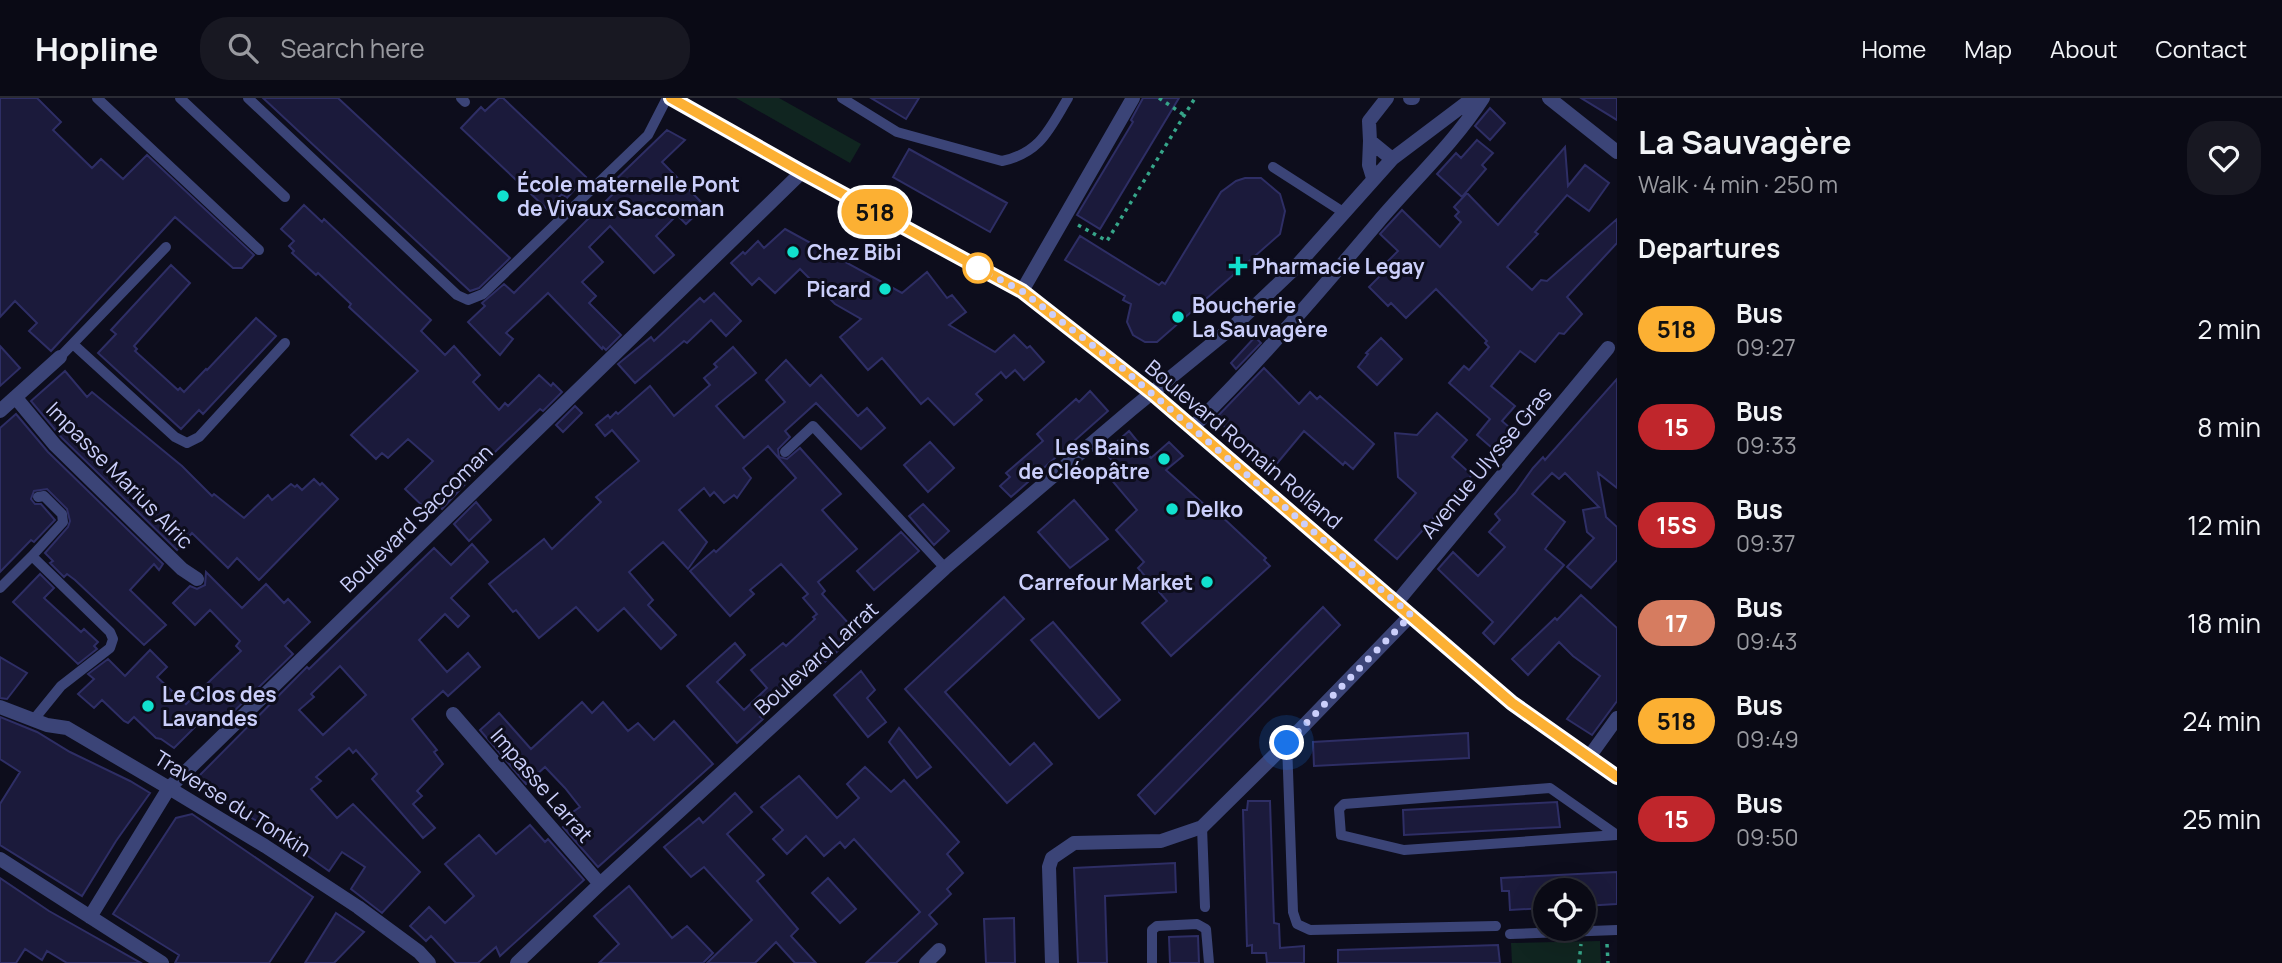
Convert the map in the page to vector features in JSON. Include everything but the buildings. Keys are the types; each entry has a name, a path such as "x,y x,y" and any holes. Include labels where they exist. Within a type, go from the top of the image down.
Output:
{"main road":[{"name":"Boulevard Romain Rolland","path":"669,98 1022,291 1152,393 1512,703 1617,777"}],"street":[{"path":"1022,291 1133,98"},
{"path":"1373,178 1369,165 1369,121 1387,98"},
{"name":"Boulevard Larrat","path":"517,963 945,568 1254,307 1292,271 1392,159 1473,98"},
{"path":"1192,428 1303,312 1381,219 1464,127 1483,98"},
{"path":"1549,98 1617,152"},
{"path":"1370,141 1392,159"},
{"name":"Boulevard Saccoman","path":"90,918 169,788 802,172"},
{"name":"Avenue Ulysse Gras","path":"1396,602 1608,348"},
{"path":"0,411 60,357"},
{"name":"Impasse Marius Alric","path":"16,398 55,446 183,569 197,579"},
{"path":"1052,963 1049,867 1052,858 1074,843 1161,841 1202,827 1411,615"},
{"name":"Traverse du Tonkin","path":"0,707 35,718 47,725 66,728 169,788 265,846 346,900 419,952 429,963"},
{"name":"Impasse Larrat","path":"453,714 600,884"},
{"path":"1589,757 1617,718"},
{"path":"0,859 162,963"},
{"path":"926,963 940,950"}],"lane":[{"path":"97,98 259,250"},
{"path":"180,98 285,197"},
{"path":"248,98 457,295 468,300 483,294 648,135 669,98"},
{"path":"842,98 897,132 1002,161 1017,158 1032,150 1043,138 1068,98"},
{"path":"1273,167 1343,212"},
{"path":"60,357 166,247"},
{"path":"73,344 175,438 187,443 198,437 285,343"},
{"path":"785,452 813,426 945,568"},
{"path":"0,588 63,522 62,513 44,496 38,497"},
{"path":"32,556 110,632 113,639 110,648 61,686 35,718"},
{"path":"1287,743 1293,912 1297,924 1310,930 1496,926"},
{"path":"1550,788 1617,835 1404,850 1341,835 1339,809 1343,804 1550,788"},
{"path":"1202,827 1205,907"},
{"path":"1153,963 1152,930 1157,926 1197,924 1206,929 1209,963"},
{"path":"1510,934 1617,930"}],"path":[{"path":"1159,98 1185,115"},
{"path":"1064,217 1107,241 1195,98"}],"green space":[{"path":"736,98 779,98 861,144 850,163"},
{"path":"1600,941 1601,963 1512,963 1511,943"}],"bus line":[{"name":"518","path":"671,98 1022,291 1152,393 1512,703 1617,777"}],"place":[{"name":"École maternelle Pont de Vivaux Saccoman","path":"503,196"},
{"name":"Chez Bibi","path":"793,252"},
{"name":"Pharmacie Legay","path":"1238,266"},
{"name":"Picard","path":"885,289"},
{"name":"Boucherie La Sauvagère","path":"1178,317"},
{"name":"Les Bains de Cléopâtre","path":"1164,459"},
{"name":"Delko","path":"1172,509"},
{"name":"Carrefour Market","path":"1207,582"},
{"name":"Le Clos des Lavandes","path":"148,706"}],"route":[{"path":"978,268 1022,291 1122,368 1411,615 1287,743"}]}
